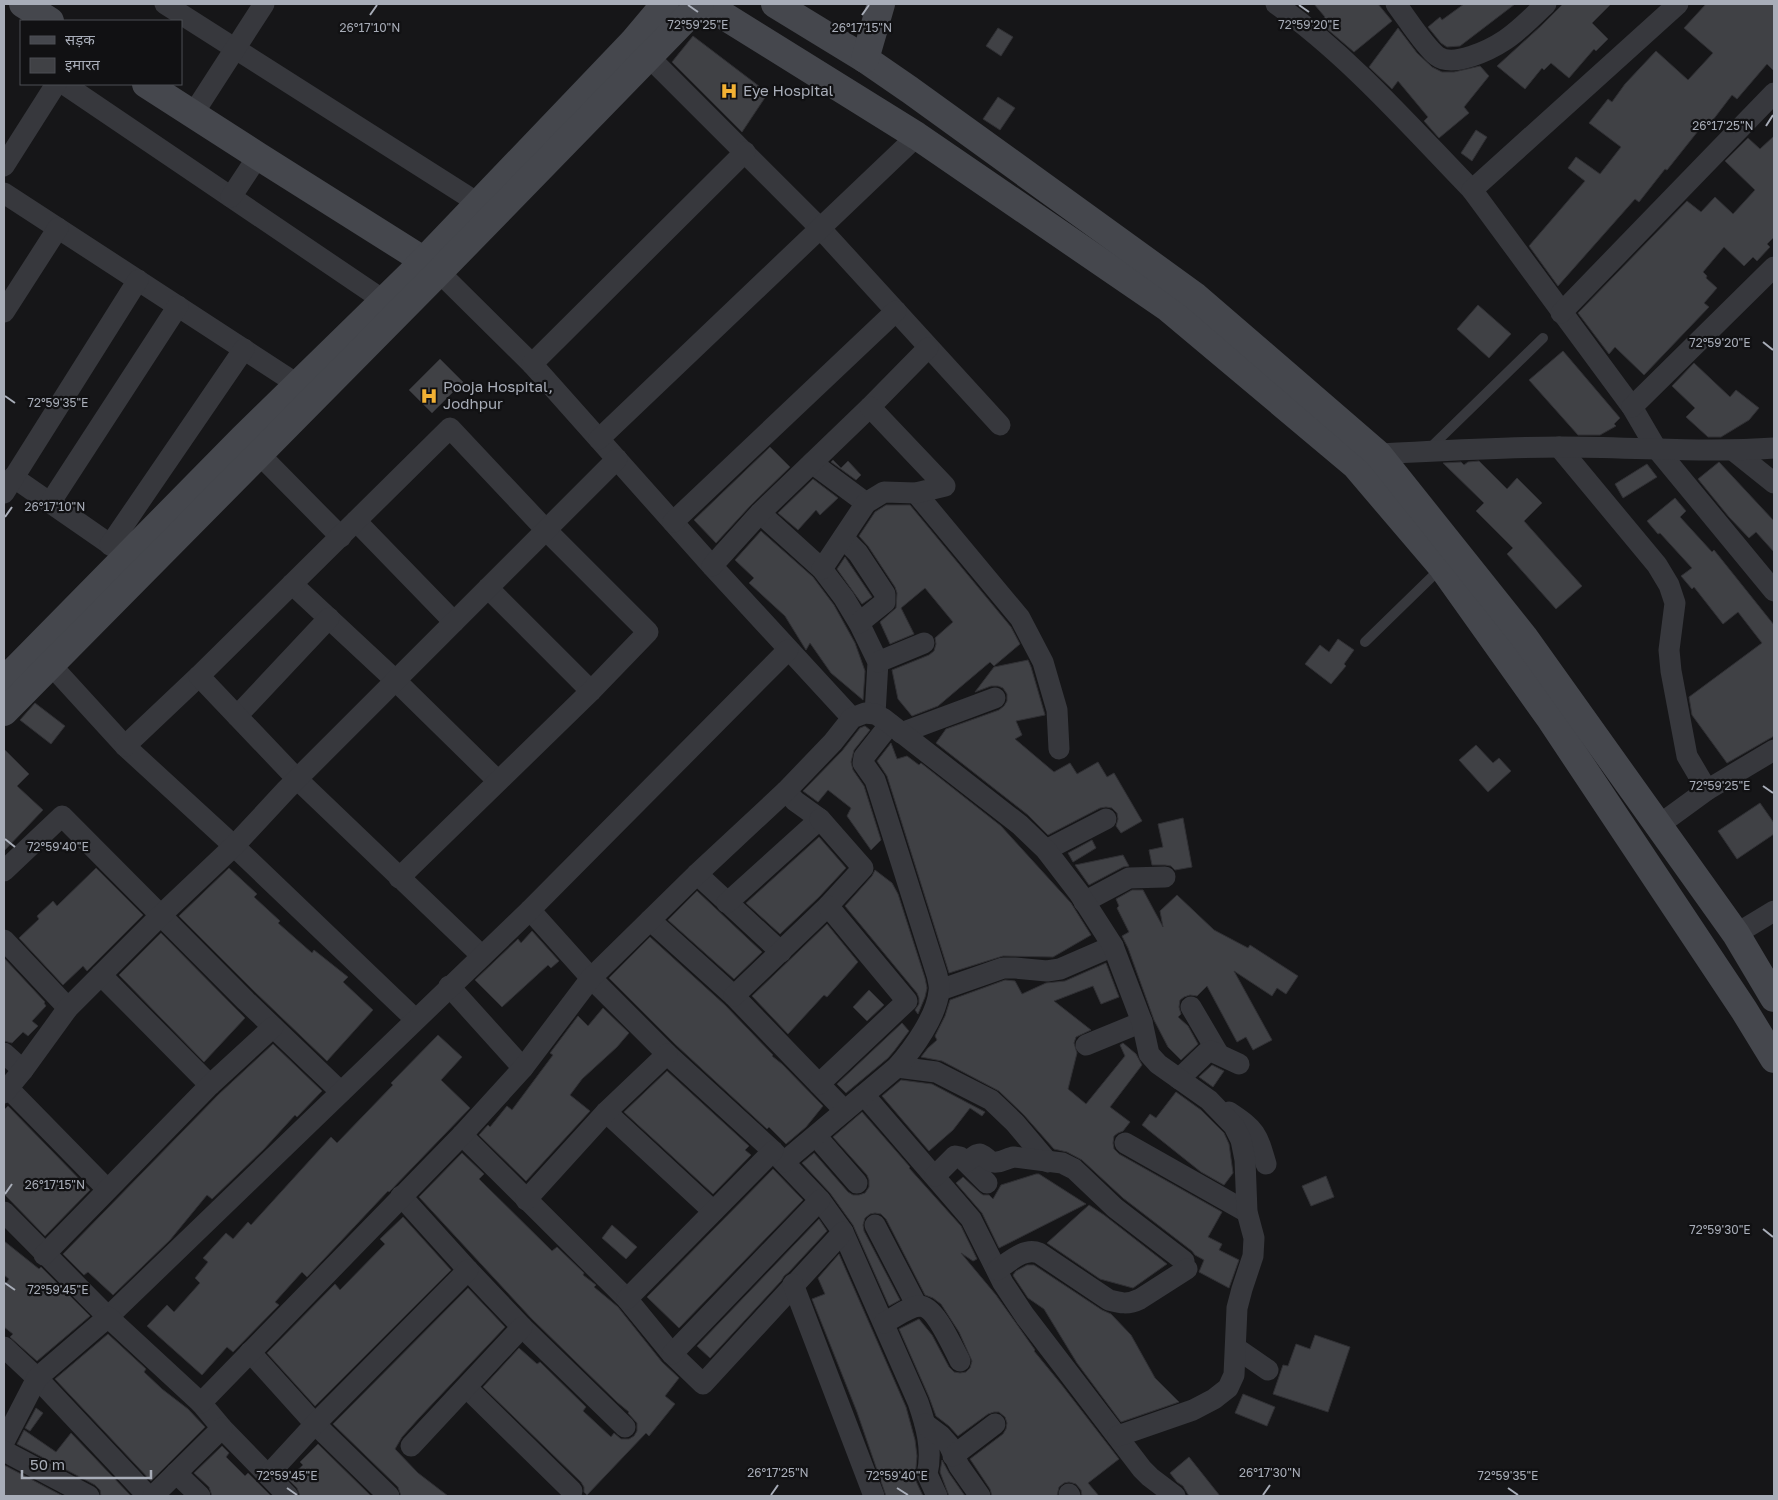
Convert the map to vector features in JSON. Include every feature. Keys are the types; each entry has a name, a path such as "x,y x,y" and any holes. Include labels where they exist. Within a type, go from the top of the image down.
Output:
{"main road":[{"path":"23,4 48,20"},
{"path":"4,712 119,550 243,438 410,274 431,266 478,203 633,42 665,4"},
{"path":"4,681 44,657 259,454 431,266 649,57 700,4"},
{"path":"705,4 917,136 1176,315 1355,465 1442,567 1551,720 1744,1010 1774,1060"},
{"path":"775,4 865,59 1195,296 1378,454 1524,638 1736,934 1774,998"},
{"path":"865,59 882,5"},
{"path":"148,85 431,266"}],"street":[{"path":"165,4 478,203"},
{"path":"193,114 264,4"},
{"path":"1276,4 1295,17 1360,74 1472,190 1632,407 1656,448 1774,592"},
{"path":"1396,4 1430,49 1438,57 1450,61 1463,60 1504,40 1546,4"},
{"path":"1472,190 1678,4"},
{"path":"649,57 820,228 1000,425"},
{"path":"4,166 55,85"},
{"path":"65,85 383,300"},
{"path":"1561,313 1774,93"},
{"path":"599,439 917,136"},
{"path":"532,364 745,152"},
{"path":"231,197 258,156"},
{"path":"4,193 297,384"},
{"path":"4,312 58,228"},
{"path":"431,266 532,364 712,566 852,718"},
{"path":"1632,407 1774,267"},
{"path":"138,280 9,485 50,503 119,550 244,349"},
{"path":"50,503 178,306"},
{"path":"673,522 896,312"},
{"path":"712,566 760,513 928,348"},
{"path":"822,569 866,503 884,492 916,493 945,486 870,407"},
{"path":"125,746 199,676 450,428 546,530 648,632 399,878"},
{"path":"1378,454 1558,447 1734,451 1774,448"},
{"path":"1558,447 1657,565 1669,585 1675,603 1669,650 1671,671 1688,756 1707,790"},
{"path":"1734,451 1774,483"},
{"path":"259,454 341,536"},
{"path":"107,1189 6,1091 68,1008 160,916 234,846 297,779 617,459"},
{"path":"812,463 866,503"},
{"path":"916,493 1020,618 1043,662 1057,710 1059,749"},
{"path":"760,513 822,569 844,598 859,623 878,662 889,724"},
{"path":"356,521 454,622"},
{"path":"843,538 858,553 885,594 885,602 859,623"},
{"path":"292,584 395,680 498,781"},
{"path":"488,588 590,691"},
{"path":"237,716 329,618"},
{"path":"878,662 924,642"},
{"path":"4,1442 37,1378 108,1317 449,986 530,910 788,650"},
{"path":"44,657 125,746 234,846 415,1019"},
{"path":"199,676 297,779 481,956"},
{"path":"627,1300 713,1212 779,1156 816,1136 844,1110 897,1067 908,1055 934,1012 940,990 937,975 878,789 875,780 863,763 864,758 889,724 995,698"},
{"path":"201,1403 400,1196 462,1135 523,1068 591,978 697,874 786,792 833,742 852,718 865,713 889,724 1020,825 1046,850 1113,946 1142,1022 1149,1054 1158,1064 1254,1130 1266,1164"},
{"path":"1659,825 1707,790 1774,750"},
{"path":"734,996 828,906 863,868 820,819 794,801 786,792"},
{"path":"4,871 62,816 160,916 341,1092"},
{"path":"727,903 820,819"},
{"path":"1046,850 1106,819"},
{"path":"697,874 781,952"},
{"path":"1084,902 1129,878 1165,877"},
{"path":"819,1084 906,1001 828,906"},
{"path":"530,910 591,978 667,1054 779,1156 820,1200 843,1232 918,1402 925,1424 930,1461 926,1474 937,1496"},
{"path":"1736,934 1774,911"},
{"path":"650,920 734,996 844,1110"},
{"path":"4,940 68,1008"},
{"path":"940,990 1003,968 1047,971 1060,969 1113,946"},
{"path":"101,975 210,1085"},
{"path":"449,986 523,1068"},
{"path":"1191,1007 1218,1053"},
{"path":"1086,1045 1142,1022"},
{"path":"44,1255 210,1085 273,1027"},
{"path":"1179,1079 1206,1053 1211,1051 1238,1064"},
{"path":"4,1053 23,1070"},
{"path":"526,1200 606,1112 667,1054"},
{"path":"897,1067 936,1072 991,1100 1016,1123 1048,1162"},
{"path":"864,1095 970,1219 996,1270 1025,1316 1118,1436 1150,1477 1176,1496"},
{"path":"1118,1436 1186,1414 1214,1399 1228,1388 1234,1375 1237,1308 1253,1256 1254,1238 1247,1212 1246,1160 1241,1140 1234,1126 1209,1100"},
{"path":"606,1112 713,1212"},
{"path":"462,1135 627,1300 672,1354 703,1384 793,1284 843,1232"},
{"path":"816,1136 857,1183"},
{"path":"1125,1143 1247,1212"},
{"path":"966,1162 980,1154 993,1163 1014,1157 1062,1163 1074,1169 1115,1208 1186,1265 1140,1299 1132,1303 1121,1304 1109,1300 1033,1250 1026,1252 996,1270"},
{"path":"934,1176 955,1156 960,1157 966,1162 987,1183"},
{"path":"400,1196 522,1327 625,1427"},
{"path":"672,1354 820,1200"},
{"path":"4,1212 44,1255 201,1403 222,1428 288,1496"},
{"path":"876,1225 917,1306"},
{"path":"268,1475 315,1424 468,1270"},
{"path":"793,1284 874,1496"},
{"path":"884,1323 917,1306 924,1306 931,1310 960,1361"},
{"path":"411,1446 522,1327"},
{"path":"4,1347 37,1378 148,1496"},
{"path":"1236,1348 1268,1370"},
{"path":"250,1352 315,1424 389,1496"},
{"path":"467,1388 572,1491"},
{"path":"925,1424 949,1445 953,1456 980,1496"},
{"path":"953,1456 995,1424"},
{"path":"153,1496 222,1428"},
{"path":"4,1451 89,1496"},
{"path":"176,1473 200,1496"}],"lane":[{"path":"1426,452 1544,338"},
{"path":"1365,642 1442,567"}],"building":[{"path":"1314,4 1378,4 1392,21 1354,52 1319,22 1325,17"},
{"path":"1464,4 1515,4 1460,46 1447,47 1441,43 1428,27 1440,17 1442,20"},
{"path":"1563,4 1611,4 1592,23 1608,39 1596,51 1594,49 1569,78 1551,63 1544,70 1542,68 1525,89 1497,66"},
{"path":"1706,4 1774,4 1774,71 1767,64 1737,99 1732,95 1706,129 1702,126 1639,202 1635,199 1558,286 1529,246 1585,181 1568,168 1576,157 1600,174 1621,147 1589,123 1608,99 1612,102 1625,84 1656,51 1688,80 1713,53 1684,28"},
{"path":"998,28 1013,37 1001,56 986,46"},
{"path":"1398,28 1417,53 1432,67 1442,72 1454,72 1480,66 1489,76 1464,107 1469,113 1439,138 1424,121 1428,117 1398,81 1392,89 1369,67"},
{"path":"693,36 768,93 742,132 672,62"},
{"path":"998,97 1015,108 1000,130 983,119"},
{"path":"1476,130 1487,137 1472,161 1461,153"},
{"path":"1774,136 1774,237 1767,244 1770,247 1757,261 1753,257 1744,266 1724,247 1703,272 1707,276 1706,278 1717,288 1704,303 1709,307 1644,375 1615,347 1609,354 1578,313 1687,201 1701,212 1715,197 1733,214 1755,190 1725,161 1748,138 1760,149"},
{"path":"1478,305 1511,334 1489,358 1457,329"},
{"path":"1563,351 1620,418 1614,424 1616,426 1600,435 1578,435 1529,380"},
{"path":"440,359 463,382 432,413 409,390"},
{"path":"1694,363 1730,397 1736,390 1759,408 1749,420 1721,437 1708,437 1686,417 1695,408 1672,386"},
{"path":"770,447 790,467 716,543 694,520"},
{"path":"833,460 841,468 848,461 861,475 856,480 831,462"},
{"path":"1479,461 1507,489 1517,478 1542,503 1524,521 1582,586 1556,609 1507,554 1513,548 1476,511 1484,503 1443,463 1461,462 1464,465 1468,462"},
{"path":"1719,462 1774,521 1774,552 1756,532 1749,538 1698,479"},
{"path":"1647,464 1657,477 1623,498 1615,484"},
{"path":"813,479 838,498 820,515 816,510 798,530 778,513"},
{"path":"1675,498 1686,511 1680,517 1712,552 1714,550 1774,625 1774,736 1727,763 1692,715 1689,697 1762,643 1738,612 1723,624 1694,587 1692,589 1681,576 1692,568 1647,521"},
{"path":"886,505 910,505 1011,627 1020,644 994,666 990,662 938,706 912,716 898,699 892,670 929,655 934,651 935,638 953,622 925,588 901,608 914,634 890,644 880,622 896,608 897,593 868,546 859,536 875,512"},
{"path":"761,531 813,577 834,605 855,643 865,671 863,700 831,673 810,643 806,650 785,616 749,583 754,578 735,560"},
{"path":"845,557 872,597 862,604 837,569"},
{"path":"1338,639 1354,650 1344,664 1346,666 1331,684 1305,664 1320,645 1329,652"},
{"path":"1028,660 1045,715 1016,721 1022,735 1015,739 1054,772 1070,763 1077,774 1098,762 1107,777 1114,773 1142,821 1121,833 1116,826 1117,813 1112,808 1106,807 1100,808 1048,835 1028,815 936,743 946,729 999,710 1004,706 1007,701 1007,694 1003,688 991,686 975,692 994,667"},
{"path":"35,703 65,726 51,744 20,720"},
{"path":"865,726 870,730 854,750 851,762 853,770 864,786 881,840 871,850 847,816 851,808 828,790 818,802 803,791 842,751 860,728"},
{"path":"891,743 897,759 907,756 919,765 921,763 1001,826 1071,903 1091,935 1053,957 1003,956 949,973 887,776 877,761"},
{"path":"1476,745 1493,763 1499,758 1511,771 1488,792 1459,760"},
{"path":"4,749 29,774 17,786 43,810 4,851"},
{"path":"1760,803 1774,823 1774,834 1737,859 1718,831"},
{"path":"1183,818 1192,867 1175,870 1171,866 1152,865 1149,850 1163,847 1158,824"},
{"path":"819,837 846,868 780,934 746,903"},
{"path":"1092,840 1096,848 1073,862 1068,853"},
{"path":"1123,855 1129,866 1123,867 1089,885 1075,865"},
{"path":"96,868 143,915 87,971 83,966 63,985 19,938 39,919 37,916 53,901 57,906"},
{"path":"229,868 257,894 254,897 280,921 278,923 312,953 314,950 348,977 343,982 373,1010 327,1061 179,916"},
{"path":"875,870 892,883 898,894 925,978 927,988 918,1014 915,1010 919,1004 917,993 845,906 872,876"},
{"path":"1132,890 1143,890 1163,927 1160,911 1177,895 1214,930 1248,948 1250,945 1298,976 1286,994 1277,988 1272,996 1234,971 1272,1040 1253,1050 1246,1037 1237,1042 1207,986 1197,996 1190,995 1180,1000 1181,1014 1178,1017 1188,1026 1198,1044 1181,1060 1168,1047 1154,1020 1122,936 1129,932 1117,908 1119,906 1116,899"},
{"path":"697,891 762,952 734,979 668,920"},
{"path":"827,924 858,962 827,997 824,995 788,1034 752,996"},
{"path":"532,931 559,961 551,968 548,965 502,1007 475,980 518,939 521,943"},
{"path":"161,933 245,1018 204,1062 119,975"},
{"path":"650,937 725,1005 772,1056 823,1106 806,1127 786,1144 769,1127 767,1129 676,1045 609,978"},
{"path":"4,958 45,1002 46,1006 32,1021 38,1026 28,1036 23,1032 12,1043 4,1041"},
{"path":"1106,963 1119,997 1101,1004 1093,986 1054,1001 1091,1030 1076,1037 1074,1043 1077,1053 1068,1089 1086,1104 1125,1056 1120,1045 1123,1043 1136,1054 1142,1065 1110,1107 1130,1122 1123,1131 1114,1136 1114,1149 1119,1154 1222,1212 1208,1237 1222,1244 1219,1250 1239,1260 1229,1288 1199,1272 1204,1260 1123,1198 1082,1160 1067,1152 1054,1149 1024,1115 999,1091 942,1061 921,1057 937,1040 935,1036 945,1016 950,1000 1005,980 1015,981 1022,994 1046,983 1065,981"},
{"path":"869,990 884,1005 867,1021 853,1007"},
{"path":"603,1008 629,1033 617,1047 582,1079 570,1095 590,1111 526,1181 479,1135 488,1125 490,1127 507,1106 512,1110 553,1055 550,1053 578,1016 588,1026"},
{"path":"902,1023 909,1031 894,1051 846,1093 837,1084"},
{"path":"438,1035 462,1057 441,1080 470,1108 307,1277 302,1272 275,1302 279,1305 233,1352 227,1347 202,1375 147,1326 167,1305 174,1312 200,1283 195,1278 208,1262 203,1258 226,1233 233,1239 248,1222 251,1225 331,1137 337,1143 393,1085 391,1083"},
{"path":"273,1044 322,1091 297,1117 295,1115 264,1149 212,1199 207,1195 170,1240 113,1295 88,1272 84,1275 63,1254 219,1094"},
{"path":"1212,1065 1224,1071 1213,1087 1199,1077"},
{"path":"667,1071 749,1146 745,1150 751,1155 713,1194 624,1112"},
{"path":"901,1080 932,1084 985,1112 982,1116 970,1108 953,1130 929,1151 882,1096"},
{"path":"1176,1092 1201,1110 1224,1133 1229,1144 1233,1173 1224,1185 1201,1172 1142,1125 1150,1114 1156,1118"},
{"path":"8,1106 90,1190 45,1236 4,1194 4,1110"},
{"path":"862,1112 961,1226 977,1259 973,1261 961,1253 996,1295 1034,1351 1119,1459 1088,1483 1099,1496 1082,1496 1081,1490 1076,1484 1069,1482 1059,1487 1057,1496 992,1496 990,1489 970,1459 1003,1434 1007,1423 1005,1417 999,1412 988,1414 958,1436 936,1416 899,1329 919,1319 932,1335 949,1367 954,1372 960,1373 966,1372 970,1368 972,1361 959,1332 941,1304 925,1295 886,1219 881,1214 875,1213 865,1218 863,1225 864,1231 900,1300 889,1306 853,1225 830,1193 802,1163 814,1153 848,1192 853,1195 865,1193 869,1187 867,1175 833,1137"},
{"path":"462,1153 484,1174 479,1179 552,1251 557,1247 584,1273 583,1275 596,1285 594,1287 618,1307 662,1362 679,1378 665,1396 675,1404 649,1436 646,1433 587,1495 581,1482 483,1387 519,1348 537,1364 540,1362 586,1407 583,1411 611,1437 614,1433 621,1439 629,1439 637,1431 637,1423 629,1412 531,1318 419,1197"},
{"path":"773,1169 803,1200 679,1328 647,1297"},
{"path":"1039,1174 1086,1204 999,1248 982,1213 956,1183 963,1177 983,1195 989,1195 993,1199 1001,1185"},
{"path":"1326,1176 1334,1197 1311,1206 1302,1186"},
{"path":"1089,1205 1167,1264 1133,1288 1100,1279 1047,1243"},
{"path":"403,1217 451,1270 315,1406 267,1353 335,1284 340,1290 385,1244 380,1239"},
{"path":"819,1219 827,1231 710,1358 697,1346"},
{"path":"612,1225 637,1247 626,1259 602,1238"},
{"path":"4,1241 39,1269 41,1267 90,1316 37,1361 10,1337 13,1334 4,1327 4,1286 9,1279 4,1275"},
{"path":"839,1254 906,1407 915,1440 917,1456 915,1479 923,1496 886,1496 857,1412 812,1299 825,1294 818,1278"},
{"path":"1027,1265 1034,1265 1111,1314 1131,1335 1155,1378 1179,1402 1121,1422 1077,1363 1044,1309 1028,1298 1014,1277 1013,1275 1016,1271"},
{"path":"468,1288 505,1327 419,1418 402,1437 395,1449 418,1473 448,1496 401,1496 398,1487 333,1424"},
{"path":"108,1334 146,1369 144,1372 188,1409 205,1427 151,1481 55,1379"},
{"path":"1315,1335 1350,1347 1328,1412 1273,1394 1283,1365 1288,1366 1296,1344 1310,1349"},
{"path":"1243,1394 1275,1407 1267,1426 1235,1413"},
{"path":"36,1408 43,1413 30,1431 25,1428"},
{"path":"24,1430 56,1452 71,1433 131,1496 101,1496 100,1490 95,1485 17,1444"},
{"path":"318,1444 371,1496 300,1496 297,1488 288,1479 303,1465 300,1462"},
{"path":"222,1446 229,1453 226,1457 245,1476 248,1473 271,1496 212,1496 209,1487 194,1473"},
{"path":"1189,1457 1220,1496 1189,1496 1183,1486 1177,1482 1170,1473"},
{"path":"942,1460 965,1496 949,1496 940,1472"},
{"path":"4,1465 63,1496 4,1496"}],"place":[{"name":"Eye Hospital","path":"729,91"},
{"name":"Pooja Hospital, Jodhpur","path":"429,396"}]}
